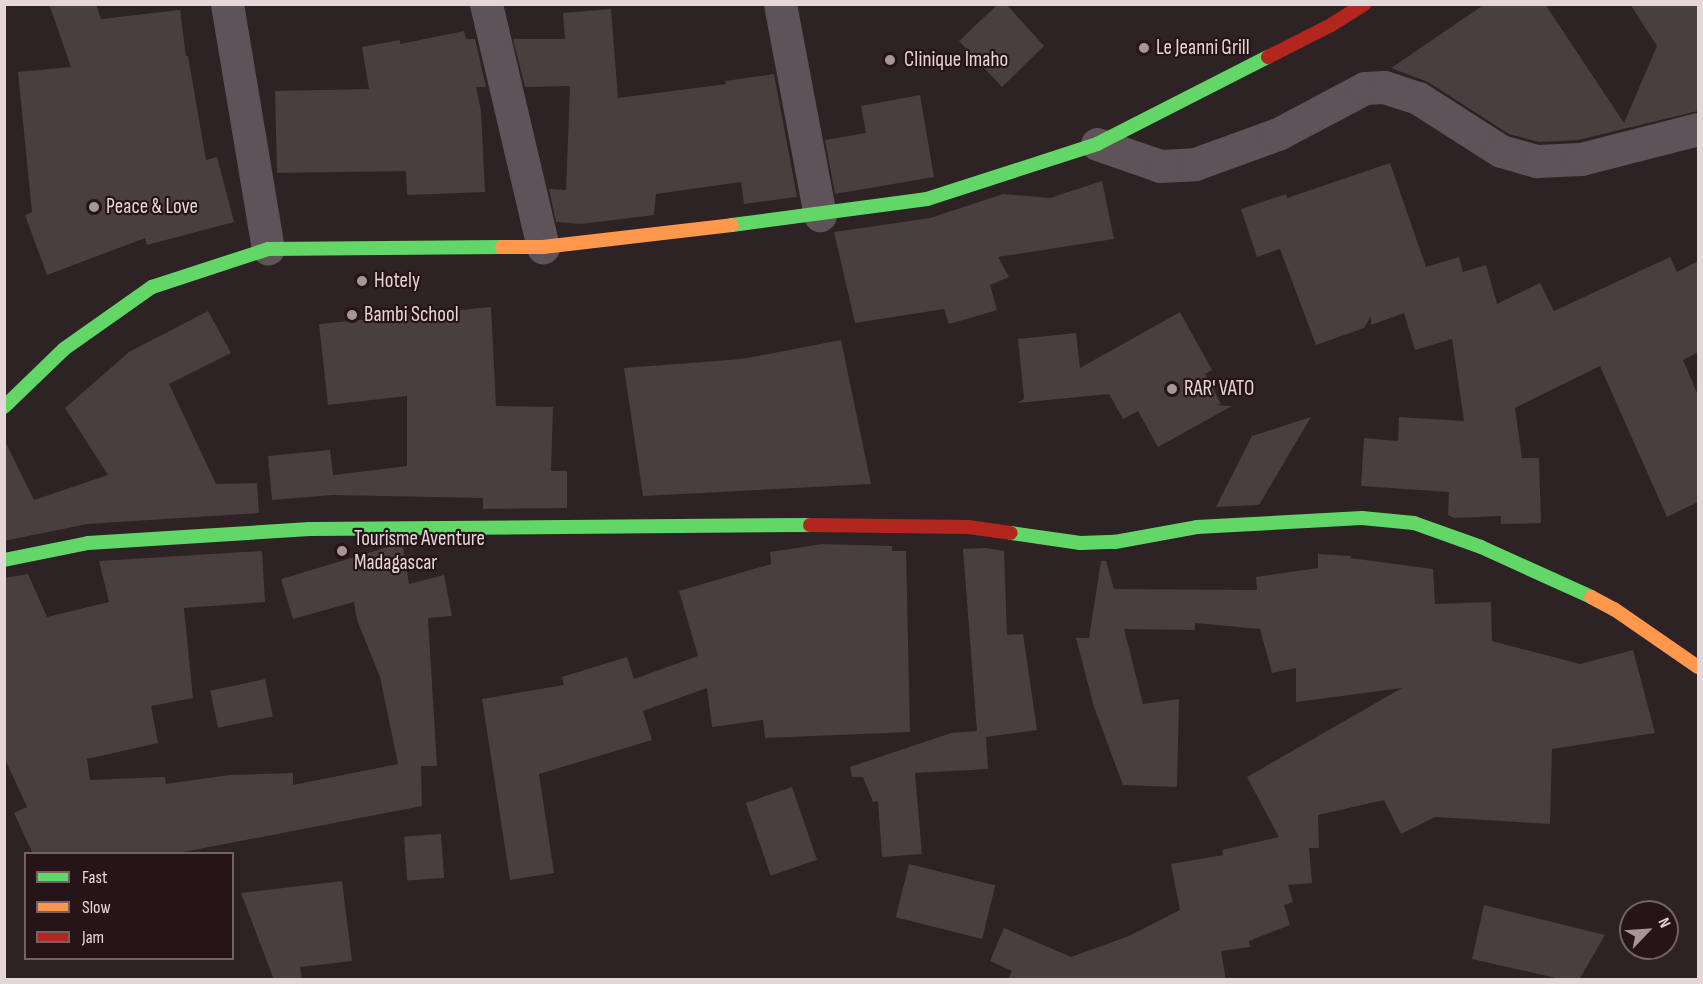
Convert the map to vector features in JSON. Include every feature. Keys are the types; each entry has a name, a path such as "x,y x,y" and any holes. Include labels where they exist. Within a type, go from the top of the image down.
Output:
{"street":[{"path":"227,4 268,249"},
{"path":"486,4 543,246"},
{"path":"780,4 820,215"},
{"path":"4,407 64,349 152,287 268,249 543,246 820,215 927,198 1097,144 1331,25 1364,4"},
{"path":"1097,144 1160,166 1195,164 1278,134 1365,88 1375,87 1384,87 1418,98 1501,151 1538,160 1581,159 1698,129"},
{"path":"4,560 88,543 309,530 838,525 968,527 1080,543 1115,542 1197,527 1362,518 1414,523 1481,547 1531,569 1614,609 1698,667"}],"building":[{"path":"49,4 96,4 101,19 180,10 186,56 188,56 206,160 217,157 234,222 147,245 145,238 47,275 25,215 32,212 18,72 71,67"},
{"path":"998,4 1006,4 1044,46 1002,87 959,41"},
{"path":"1485,4 1545,4 1624,123 1657,46 1630,4 1698,4 1698,111 1578,140 1539,142 1509,134 1428,82 1391,68"},
{"path":"611,9 618,98 726,84 725,81 774,74 797,197 744,204 741,182 656,194 654,215 581,224 556,222 549,189 566,190 570,86 525,87 513,39 565,39 563,13"},
{"path":"464,31 466,39 475,39 486,87 476,87 481,111 485,192 407,195 406,171 277,173 275,91 369,89 362,47 400,40 400,44"},
{"path":"920,95 934,177 835,194 825,140 866,133 861,106"},
{"path":"1390,163 1426,267 1459,257 1463,272 1486,265 1497,304 1540,283 1554,311 1670,257 1677,272 1698,261 1698,352 1683,360 1698,395 1698,502 1667,517 1600,366 1515,408 1522,458 1539,458 1541,523 1501,524 1501,516 1454,518 1448,515 1449,492 1361,486 1364,438 1398,441 1399,417 1464,421 1452,339 1415,350 1404,313 1371,325 1371,316 1364,328 1316,345 1280,249 1257,257 1241,209 1286,194 1287,198"},
{"path":"1102,181 1114,239 998,257 1009,277 990,285 997,310 949,324 944,309 855,323 834,232 930,218 1003,194 1050,198"},
{"path":"491,307 496,406 553,407 551,471 567,471 567,508 483,509 483,498 333,495 272,500 268,456 330,450 333,475 407,466 407,396 328,405 319,324"},
{"path":"208,311 231,353 169,384 216,484 257,483 259,513 87,524 4,541 4,439 34,500 108,475 65,408 129,352"},
{"path":"1180,312 1212,370 1205,374 1221,404 1216,405 1232,406 1158,447 1138,411 1123,419 1109,394 1017,403 1024,399 1018,339 1076,333 1080,368"},
{"path":"841,340 871,484 643,496 624,368 742,359"},
{"path":"1311,417 1259,505 1216,507 1252,436"},
{"path":"823,544 892,546 892,551 906,551 910,732 765,738 763,720 712,727 707,688 643,711 652,740 539,774 554,873 510,880 482,699 564,685 562,677 627,657 634,679 698,656 679,591 771,564 770,552"},
{"path":"388,547 403,547 409,584 444,575 452,616 428,618 437,766 421,766 422,806 183,852 32,852 14,813 27,807 4,757 4,578 28,574 47,617 109,602 99,561 262,551 265,602 184,608 193,698 151,706 158,743 87,759 90,780 165,777 166,784 229,775 293,773 293,785 398,764 380,677 357,620 354,602 293,619 281,579"},
{"path":"985,548 1004,551 1007,635 1023,634 1037,730 986,737 988,769 915,773 922,854 882,857 878,801 873,802 863,777 852,777 850,767 951,733 977,731 963,549"},
{"path":"1318,554 1351,556 1350,558 1433,569 1435,604 1491,602 1492,641 1580,664 1633,650 1655,733 1552,749 1550,824 1435,817 1401,834 1384,800 1318,815 1319,848 1309,848 1312,883 1288,885 1293,902 1284,905 1290,925 1249,941 1250,947 1221,951 1226,980 1008,980 1012,971 990,961 1004,928 1071,957 1129,936 1180,910 1171,864 1223,855 1222,850 1279,837 1247,777 1402,688 1296,702 1296,668 1272,673 1260,629 1195,623 1195,630 1124,629 1143,704 1179,699 1177,787 1123,785 1094,707 1076,638 1089,638 1101,561 1106,561 1114,589 1257,590 1256,577 1318,568"},
{"path":"265,679 273,716 218,728 210,691"},
{"path":"792,787 817,860 771,876 746,803"},
{"path":"441,834 444,878 407,880 404,837"},
{"path":"909,864 995,886 982,939 896,917"},
{"path":"342,881 352,961 300,967 302,980 274,980 241,893"},
{"path":"1484,905 1605,935 1579,980 1564,980 1472,959"}],"traffic: fast":[{"path":"732,225 927,199 1097,144 1268,57"},
{"path":"4,407 64,349 152,287 268,249 502,247"},
{"path":"1011,533 1080,543 1115,542 1197,527 1362,518 1414,523 1481,547 1591,597"},
{"path":"4,560 88,543 310,529 810,525"}],"traffic: slow":[{"path":"502,247 543,247 732,225"},
{"path":"1591,597 1614,609 1698,667"}],"traffic: jam":[{"path":"1268,57 1331,25 1364,4"},
{"path":"810,525 968,527 1011,533"}],"place":[{"name":"Le Jeanni Grill","path":"1144,48"},
{"name":"Clinique Imaho","path":"890,60"},
{"name":"Peace & Love","path":"94,207"},
{"name":"Hotely","path":"362,281"},
{"name":"Bambi School","path":"352,315"},
{"name":"RAR' VATO","path":"1172,389"},
{"name":"Tourisme Aventure Madagascar","path":"342,551"}]}
